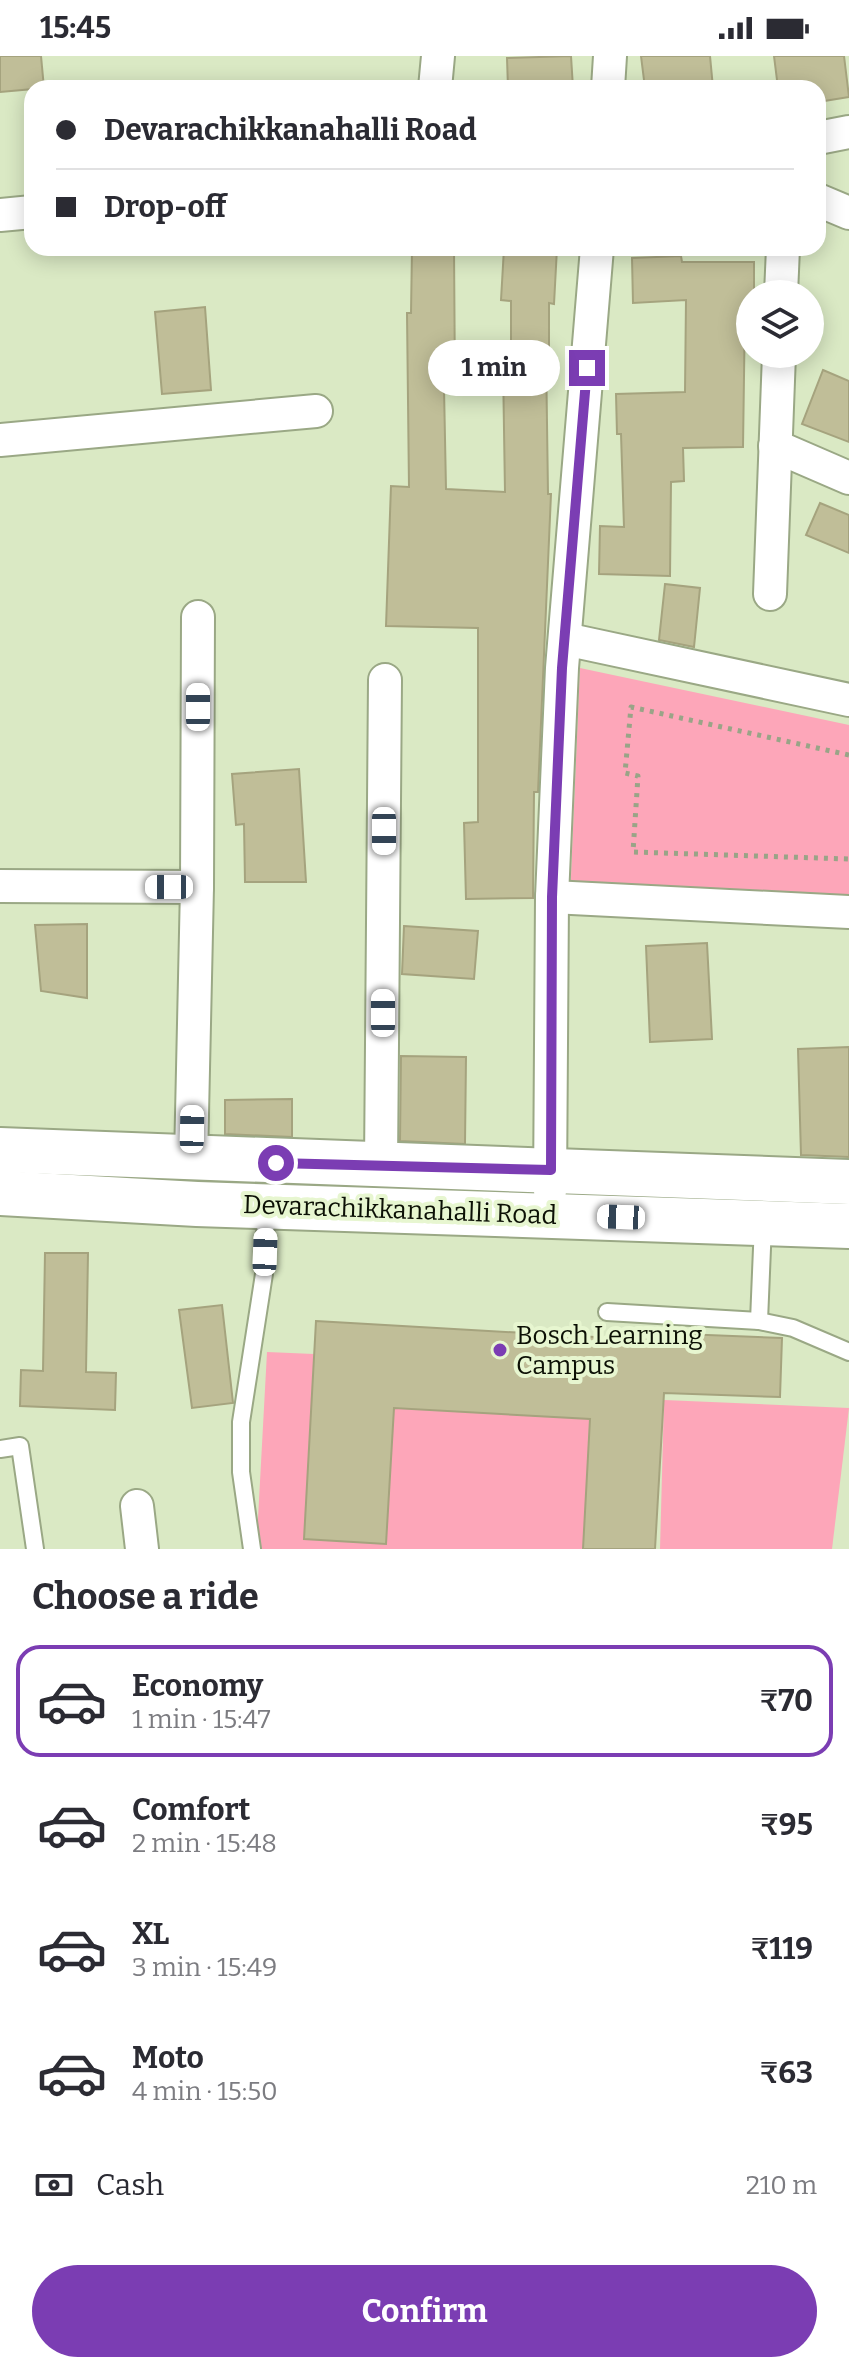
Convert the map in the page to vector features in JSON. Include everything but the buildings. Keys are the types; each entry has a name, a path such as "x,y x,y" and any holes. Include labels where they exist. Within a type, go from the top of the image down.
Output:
{"main road":[{"name":"Devarachikkanahalli Road","path":"0,1150 191,1160 849,1182"},
{"name":"Devarachikkanahalli Road","path":"0,1193 266,1207 849,1226"}],"street":[{"path":"436,80 438,56"},
{"path":"608,80 610,56"},
{"path":"826,136 849,132"},
{"path":"826,203 849,213"},
{"path":"0,215 24,213"},
{"path":"549,1215 552,897 565,639 596,256"},
{"path":"782,280 783,256"},
{"path":"770,594 778,368"},
{"path":"0,440 316,411"},
{"path":"775,446 849,478"},
{"path":"191,1160 197,887 198,617"},
{"path":"565,639 849,700"},
{"path":"381,1165 385,680"},
{"path":"0,886 197,887"},
{"path":"552,897 849,912"},
{"path":"137,1506 142,1549"}],"lane":[{"path":"252,1549 241,1472 241,1422 264,1274 266,1207"},
{"path":"759,1321 763,1222"},
{"path":"607,1312 759,1321 793,1328 849,1352"},
{"path":"0,1449 20,1446 35,1549"}],"path":[{"path":"849,755 631,707 625,773 638,776 633,852 849,859"}],"shaded area":[{"path":"580,668 849,725 849,907 570,899"},
{"path":"267,1352 314,1354 304,1539 386,1543 394,1408 590,1419 583,1549 261,1549 257,1537"},
{"path":"664,1400 849,1408 832,1549 660,1549"}],"place":[{"name":"Bosch Learning Campus","path":"500,1350"}],"route":[{"path":"276,1163 551,1170 552,897 562,668 587,368"}]}
